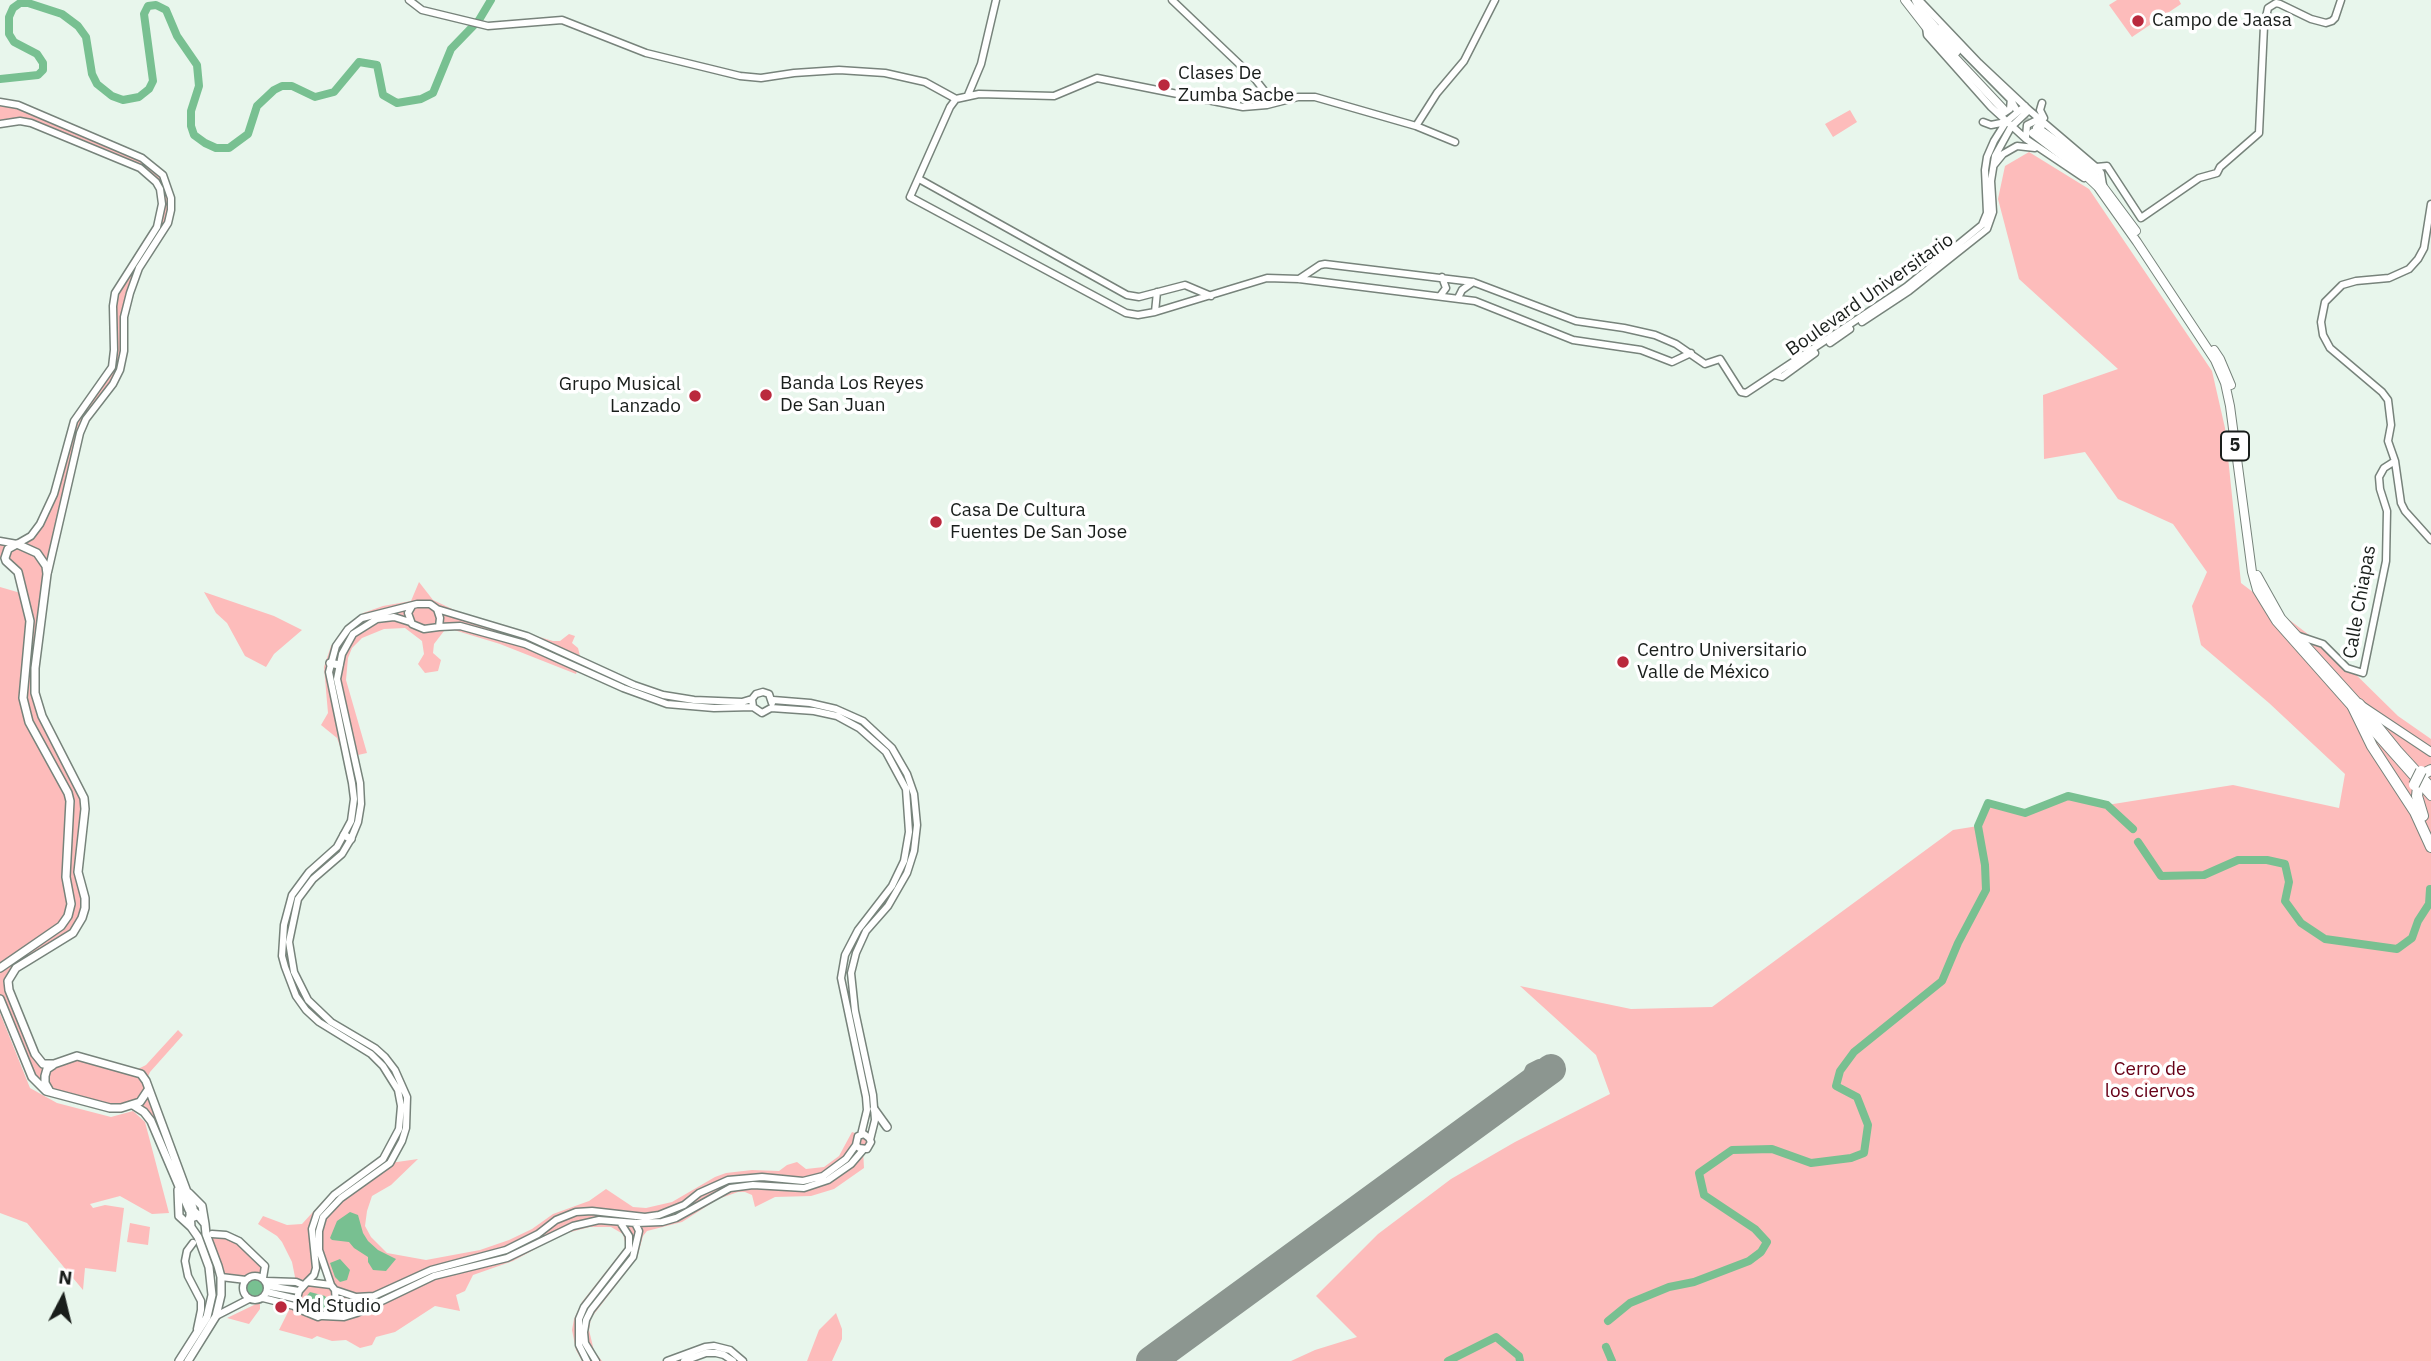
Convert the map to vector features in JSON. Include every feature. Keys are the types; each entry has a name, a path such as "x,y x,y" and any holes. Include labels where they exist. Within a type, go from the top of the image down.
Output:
{"highway":[{"path":"2356,705 2431,788"},
{"path":"2356,705 2372,746 2415,812 2431,847"},
{"path":"2415,812 2416,786 2427,770"},
{"path":"2416,786 2420,809 2431,836"}],"main road":[{"path":"1905,0 1922,12 1977,76 2008,101"},
{"path":"1917,0 1926,27 2008,101"},
{"name":"5","path":"2032,133 2100,186 2220,359 2230,382 2258,580 2281,618 2299,636 2431,796"},
{"name":"5","path":"2100,186 2208,349 2225,383 2252,572 2257,590 2276,621 2356,705 2431,752"},
{"path":"0,968 61,926 68,916 71,904 66,877 70,809 68,793 24,708 23,687 30,621 18,572 3,559 8,549 17,544 40,555 44,562 47,574 34,693 42,716 84,798 85,809 78,872 85,898 82,918 73,933 16,968 8,981 9,990 35,1054 43,1064 54,1064"},
{"path":"330,663 339,665"},
{"path":"0,999 32,1077 40,1086 55,1095 110,1108 133,1105 145,1097 148,1090"},
{"path":"55,1095 44,1083 47,1069 77,1056 134,1071 144,1078 189,1194 192,1213 205,1224"},
{"path":"133,1105 151,1121 178,1189 221,1277 221,1295 216,1316 188,1361"},
{"path":"874,1109 887,1127"},
{"path":"178,1189 179,1216 192,1213"},
{"path":"179,1361 207,1317 212,1295 202,1237 205,1224 202,1206 189,1194"}],"street":[{"path":"409,0 416,7 492,27 562,20 646,53 752,78 832,70 885,73 925,82 956,99"},
{"path":"968,95 982,58 996,0"},
{"path":"1172,0 1255,79 1274,103"},
{"path":"1416,126 1437,93 1459,69 1495,0"},
{"path":"2096,167 2107,166 2141,218 2199,178 2217,173 2220,167 2259,133 2265,18 2268,8 2276,3 2326,23 2335,18 2341,0"},
{"path":"1922,12 1979,63 2017,111"},
{"path":"1926,27 1927,35 1991,107 2009,124 2032,133"},
{"path":"1455,142 1416,126 1315,97 1298,97 1252,107 1235,106 1097,78 1054,96 968,95 956,99 910,197 1126,313 1138,315 1155,312 1267,278 1299,278 1475,301 1573,340 1641,351 1672,362 1691,353"},
{"path":"1991,107 2004,113 2010,109 2008,101"},
{"path":"1992,166 2003,154 2017,146 2040,149 2100,186 2101,173 2096,167 2027,108 2008,101"},
{"path":"0,102 23,107 142,158 163,175 170,190 172,210 168,223 139,268 130,293 124,317 124,351 120,370 113,384 86,419 78,441 47,574"},
{"path":"2042,103 2040,113 2051,128"},
{"path":"23,107 25,121"},
{"name":"Boulevard Universitario","path":"1779,376 1909,291 1987,229 1993,212 1992,166 2009,124 2017,111 2027,108"},
{"name":"Boulevard Universitario","path":"1779,376 1906,287 1982,225 1987,213 1987,158 1994,141 2027,108"},
{"path":"0,124 25,121 140,167 152,176 162,195 160,219 115,293 112,367 78,414 72,427 54,494 34,533 25,541 17,544 0,541"},
{"path":"1983,122 1991,125 2009,124"},
{"path":"2040,149 2026,127 2030,123 2038,122 2051,128"},
{"path":"919,180 1128,295 1139,297 1185,285 1211,296"},
{"path":"944,215 953,200"},
{"path":"2431,204 2424,248 2418,260 2409,269 2389,278 2342,285 2330,295 2323,308 2321,328 2326,342 2388,400 2391,425 2388,441 2395,461 2402,506 2431,540"},
{"path":"1036,265 1045,249"},
{"path":"1299,278 1325,264 1472,282 1576,321 1655,335 1691,353 1704,364 1720,359 1741,392 1745,393 1779,376"},
{"path":"1440,296 1446,288 1442,277"},
{"path":"1458,298 1462,290 1472,282"},
{"path":"1155,312 1157,292"},
{"path":"78,414 81,418 77,428 78,441"},
{"name":"Calle Chiapas","path":"2299,636 2323,644 2347,668 2363,673 2386,561 2386,511 2379,477 2384,468 2395,461"},
{"path":"221,1277 246,1280 254,1276 265,1287 276,1291 298,1292 333,1288 356,1297 374,1296 431,1270 506,1251 538,1234 556,1220 576,1212 592,1211 646,1217 672,1210 712,1186 728,1180 746,1177 803,1181 824,1176 846,1159 856,1145 856,1139 861,1135 867,1110 841,978 845,955 858,930 892,886 904,861 909,831 906,789 886,752 859,728 837,716 771,708 762,713 753,703 694,700 663,695 634,685 527,636 425,603 386,610 362,618 348,629 336,646 330,663 330,681 354,799 351,821 342,854 313,879 298,900 289,942 290,958 300,988 319,1013 375,1048 395,1070 407,1097 408,1113 402,1141 390,1163 341,1198 323,1217 319,1231 319,1250 333,1288 336,1303 329,1313 323,1316"},
{"path":"410,622 408,612 412,606"},
{"path":"437,609 439,626"},
{"path":"265,1287 276,1291 298,1292 314,1275 316,1268 312,1229 317,1214 334,1195 383,1159 395,1140 400,1118 398,1090 383,1066 371,1054 319,1023 296,996 285,967 282,943 292,895 302,881 348,837 358,822 360,783 337,680 347,643 362,627 384,618 394,617 424,629 460,626 525,644 667,704 714,708 753,703"},
{"path":"753,703 756,694 763,692 769,694 773,700 771,708"},
{"path":"298,1292 301,1310 311,1316 344,1317 434,1276 507,1258 573,1226 599,1220 662,1222 676,1218 720,1192 740,1186 804,1188 828,1180 870,1146 875,1120 874,1109 850,974 866,931 888,906 907,873 917,832 914,794 907,774 892,748 863,721 835,709 810,703 773,700"},
{"path":"861,1135 870,1140"},
{"path":"856,1145 863,1150"},
{"path":"596,1361 585,1343 586,1320 590,1310 632,1257 638,1237 636,1223 630,1216"},
{"path":"587,1361 579,1345 579,1319 584,1307 626,1254 630,1243 629,1236 621,1222"},
{"path":"197,1333 201,1301 188,1276 185,1261 187,1251 202,1237 226,1235 239,1241 265,1266 265,1287 258,1300 250,1299 216,1316"},
{"path":"629,1236 638,1237"},
{"path":"246,1280 243,1289 250,1299"},
{"path":"667,1361 714,1346 730,1350 743,1361"},
{"path":"684,1361 706,1353 724,1355 733,1361"}],"green space":[{"name":"Campo de Jaasa","path":"2117,0 2179,0 2181,4 2132,37 2109,5"},
{"path":"0,102 18,105 133,153 167,182 171,217 139,268 130,293 120,370 86,419 47,574 35,693 84,798 78,861 85,898 78,925 16,968 9,990 44,1064 74,1056 134,1071 146,1065 178,1030 183,1035 150,1072 146,1081 193,1206 151,1121 136,1106 121,1108 40,1086 0,999 0,587 24,594 18,572 0,558 0,541 17,544 31,536 54,494 72,427 112,367 114,299 157,227 162,204 152,176 31,123 0,124"},
{"path":"1850,110 1857,122 1833,137 1825,124"},
{"name":"Cerro de los ciervos","path":"2029,152 2089,189 2212,371 2225,428 2241,583 2338,657 2398,716 2431,739 2431,1361 1291,1361 1315,1350 1357,1337 1316,1296 1378,1234 1451,1179 1515,1142 1610,1094 1596,1055 1520,986 1631,1009 1712,1007 1953,830 1978,826 1988,803 2025,813 2068,796 2107,805 2233,785 2339,808 2345,774 2269,703 2201,645 2192,606 2207,572 2173,524 2118,499 2085,452 2044,459 2043,395 2118,369 2019,279 1998,199 2005,166"},
{"path":"419,582 433,600 465,615 553,641 560,641 569,634 575,636 572,643 578,648 581,660 579,667 576,674 500,644 454,630 444,631 434,644 433,653 441,660 438,671 425,673 418,664 424,654 422,641 405,628 384,629 362,638 352,648 348,658 346,680 367,753 344,758 337,738 321,725 328,713 324,667 331,646 345,627 363,613 411,601"},
{"path":"204,592 274,616 302,630 274,654 266,667 245,656 227,623 216,613"},
{"path":"0,1013 30,1088 57,1103 111,1117 133,1111 145,1122 169,1213 152,1214 120,1196 90,1204 93,1208 105,1205 124,1208 116,1272 85,1268 83,1290 27,1223 0,1213"},
{"path":"852,1132 871,1142 863,1150 864,1168 834,1189 811,1196 775,1197 755,1207 752,1195 738,1192 718,1199 682,1222 647,1231 637,1258 591,1318 589,1330 594,1351 602,1361 582,1361 576,1350 572,1330 582,1302 626,1246 623,1234 611,1227 590,1227 563,1234 513,1261 473,1275 465,1291 456,1295 460,1311 435,1306 395,1332 376,1337 372,1345 360,1348 346,1340 332,1341 317,1336 312,1339 279,1330 291,1306 300,1309 297,1299 306,1282 296,1282 292,1262 282,1242 258,1224 263,1216 287,1225 302,1224 322,1202 334,1195 324,1205 312,1228 316,1268 308,1281 330,1285 324,1268 319,1231 332,1206 390,1163 418,1159 391,1185 372,1196 365,1226 371,1237 387,1253 426,1260 480,1250 509,1240 532,1229 553,1214 589,1201 606,1189 633,1207 646,1208 672,1202 726,1173 779,1171 797,1162 806,1169 824,1167 839,1156"},
{"path":"130,1223 150,1227 148,1245 127,1242"},
{"path":"212,1234 226,1235 261,1261 263,1278 221,1277 209,1245"},
{"path":"260,1299 260,1309 249,1324 227,1318 256,1304"},
{"path":"836,1313 842,1329 842,1339 832,1361 807,1361 819,1330"}],"shaded area":[{"path":"350,1212 358,1215 368,1241 378,1250 396,1259 386,1271 373,1270 368,1257 349,1242 330,1238 337,1221"},
{"path":"340,1259 350,1270 347,1280 340,1282 330,1263"},
{"path":"255,1276 264,1279 267,1288 264,1297 255,1300 246,1297 243,1288 246,1279"},
{"path":"310,1292 325,1296 330,1303 328,1309 320,1311 307,1304 305,1298"}],"waterway":[{"path":"0,79 38,75 43,70 43,63 37,54 14,42 9,34 9,17 13,8 20,3 28,3 62,14 78,26 86,37 92,74 97,84 112,96 123,100 139,97 149,89 153,81 144,14 148,6 156,5 166,10 177,36 197,65 199,86 191,111 194,135 216,148 229,148 248,134 257,106 274,90 282,86 292,86 315,97 334,92 359,62 377,65 383,95 397,103 421,99 433,93 451,49 479,20 491,0"},
{"path":"1608,1321 1630,1303 1669,1287 1694,1282 1749,1261 1761,1252 1767,1242 1755,1229 1704,1195 1699,1173 1732,1150 1772,1149 1811,1163 1851,1158 1864,1153 1868,1125 1857,1097 1836,1086 1840,1071 1854,1052 1942,981 1958,943 1986,890 1985,865 1978,826 1988,803 2025,813 2068,796 2107,805 2133,829"},
{"path":"2138,842 2161,876 2204,875 2238,860 2267,860 2285,864 2289,882 2285,901 2301,923 2325,939 2397,949 2412,938 2418,921 2429,904 2430,889"},
{"path":"1448,1361 1496,1337 1519,1356 1520,1361"},
{"path":"1606,1347 1612,1361"}],"taxiway":[{"path":"1518,1093 1531,1069 1539,1065 1547,1075 1535,1081"}],"runway":[{"path":"1151,1361 1551,1069"}],"tunnel":[{"path":"2006,105 2034,127"}],"place":[{"name":"Campo de Jaasa","path":"2138,21"},
{"name":"Clases De Zumba Sacbe","path":"1164,85"},
{"name":"Banda Los Reyes De San Juan","path":"766,395"},
{"name":"Grupo Musical Lanzado","path":"695,396"},
{"name":"Casa De Cultura Fuentes De San Jose","path":"936,522"},
{"name":"Centro Universitario Valle de México","path":"1623,662"},
{"name":"Md Studio","path":"281,1307"}]}
